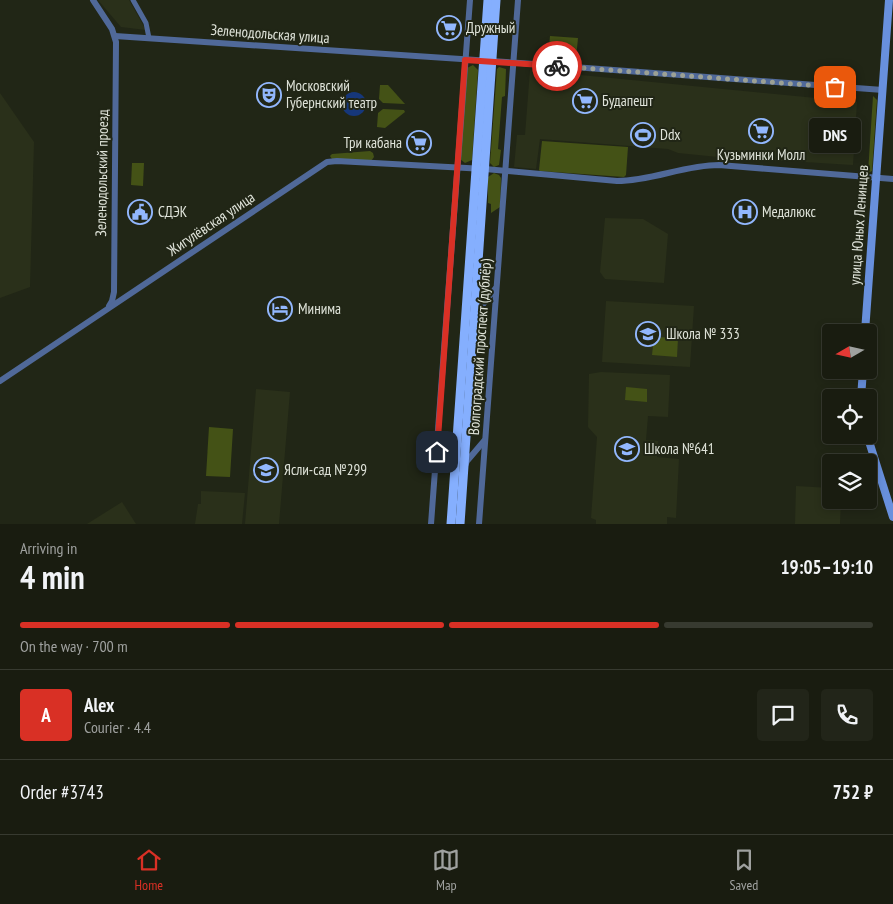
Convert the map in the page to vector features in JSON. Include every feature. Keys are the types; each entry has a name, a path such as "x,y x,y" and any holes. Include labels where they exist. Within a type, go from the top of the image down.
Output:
{"main road":[{"path":"451,524 481,169 488,61 488,0"},
{"path":"488,61 496,0"},
{"name":"улица Юных Ленинцев","path":"866,324 889,0"},
{"path":"460,524 474,326 481,169"},
{"path":"870,444 893,517"}],"street":[{"path":"93,0 112,28 115,36"},
{"path":"132,0 146,23 149,38"},
{"path":"432,524 470,0"},
{"path":"518,0 513,63 883,90"},
{"name":"Зеленодольская улица","path":"115,36 513,63"},
{"name":"Зеленодольский проезд","path":"107,309 112,301 113,282 115,36"},
{"name":"Волгоградский проспект (дублёр)","path":"479,524 513,63"},
{"name":"Жигулёвская улица","path":"0,381 327,162 457,167 614,181 631,181 700,166 719,165 893,179"},
{"path":"113,282 122,293 138,288"},
{"path":"474,326 482,307 493,294 497,284"},
{"path":"463,470 485,439"}],"shaded area":[{"path":"98,0 129,0 146,30 121,27"},
{"path":"530,70 857,102 853,165 718,157 678,153 668,149 540,139 536,169 514,167 517,135 525,135"},
{"path":"0,93 34,142 30,287 0,298"},
{"path":"605,218 643,219 668,234 664,283 605,279 600,272"},
{"name":"Школа № 333","path":"606,301 694,306 690,367 602,362"},
{"name":"Школа №641","path":"601,372 670,375 668,417 648,416 646,440 658,441 657,457 679,459 676,518 667,517 667,524 596,524 596,520 591,518 597,437 588,427 589,374"},
{"name":"Ясли-сад №299","path":"256,389 290,392 279,524 245,524"},
{"path":"796,486 822,487 822,509 841,509 840,524 795,524"},
{"path":"201,491 245,493 242,524 195,524 198,504 201,504"},
{"path":"122,502 136,524 87,524"}],"green space":[{"path":"550,36 578,38 576,59 548,57"},
{"path":"473,65 478,70 472,160 465,163 460,159 467,68"},
{"path":"499,67 506,69 505,96 502,97 498,149 501,150 499,165 494,167 490,163 497,69"},
{"path":"380,85 388,85 405,104 383,103 379,99"},
{"path":"873,96 877,100 872,171 868,173"},
{"path":"383,109 404,110 405,112 385,128 377,127 378,113"},
{"path":"542,141 628,147 626,175 624,177 540,171"},
{"path":"370,151 374,157 371,161 332,159 330,156 332,154"},
{"path":"132,163 144,163 143,186 131,185"},
{"path":"494,173 501,178 500,207 491,213 491,204 488,203 488,177"},
{"path":"654,337 678,338 677,357 652,355"},
{"path":"626,387 647,389 647,402 625,400"},
{"path":"209,427 233,429 230,477 206,476"}],"water":[{"path":"354,92 363,95 366,104 363,113 354,116 345,113 342,104 345,95"}],"way so far":[{"path":"557,66 835,87"}],"place":[{"name":"Дружный","path":"449,28"},
{"name":"DNS","path":"835,87"},
{"name":"Московский Губернский театр","path":"269,95"},
{"name":"Будапешт","path":"585,101"},
{"name":"Кузьминки Молл","path":"761,131"},
{"name":"Ddx","path":"643,135"},
{"name":"Три кабана","path":"419,143"},
{"name":"СДЭК","path":"140,212"},
{"name":"Медалюкс","path":"745,212"},
{"name":"Минима","path":"280,309"},
{"name":"Школа № 333","path":"648,334"},
{"name":"Школа №641","path":"627,449"},
{"name":"Ясли-сад №299","path":"266,470"}],"route":[{"path":"437,452 465,60 557,66"}]}
